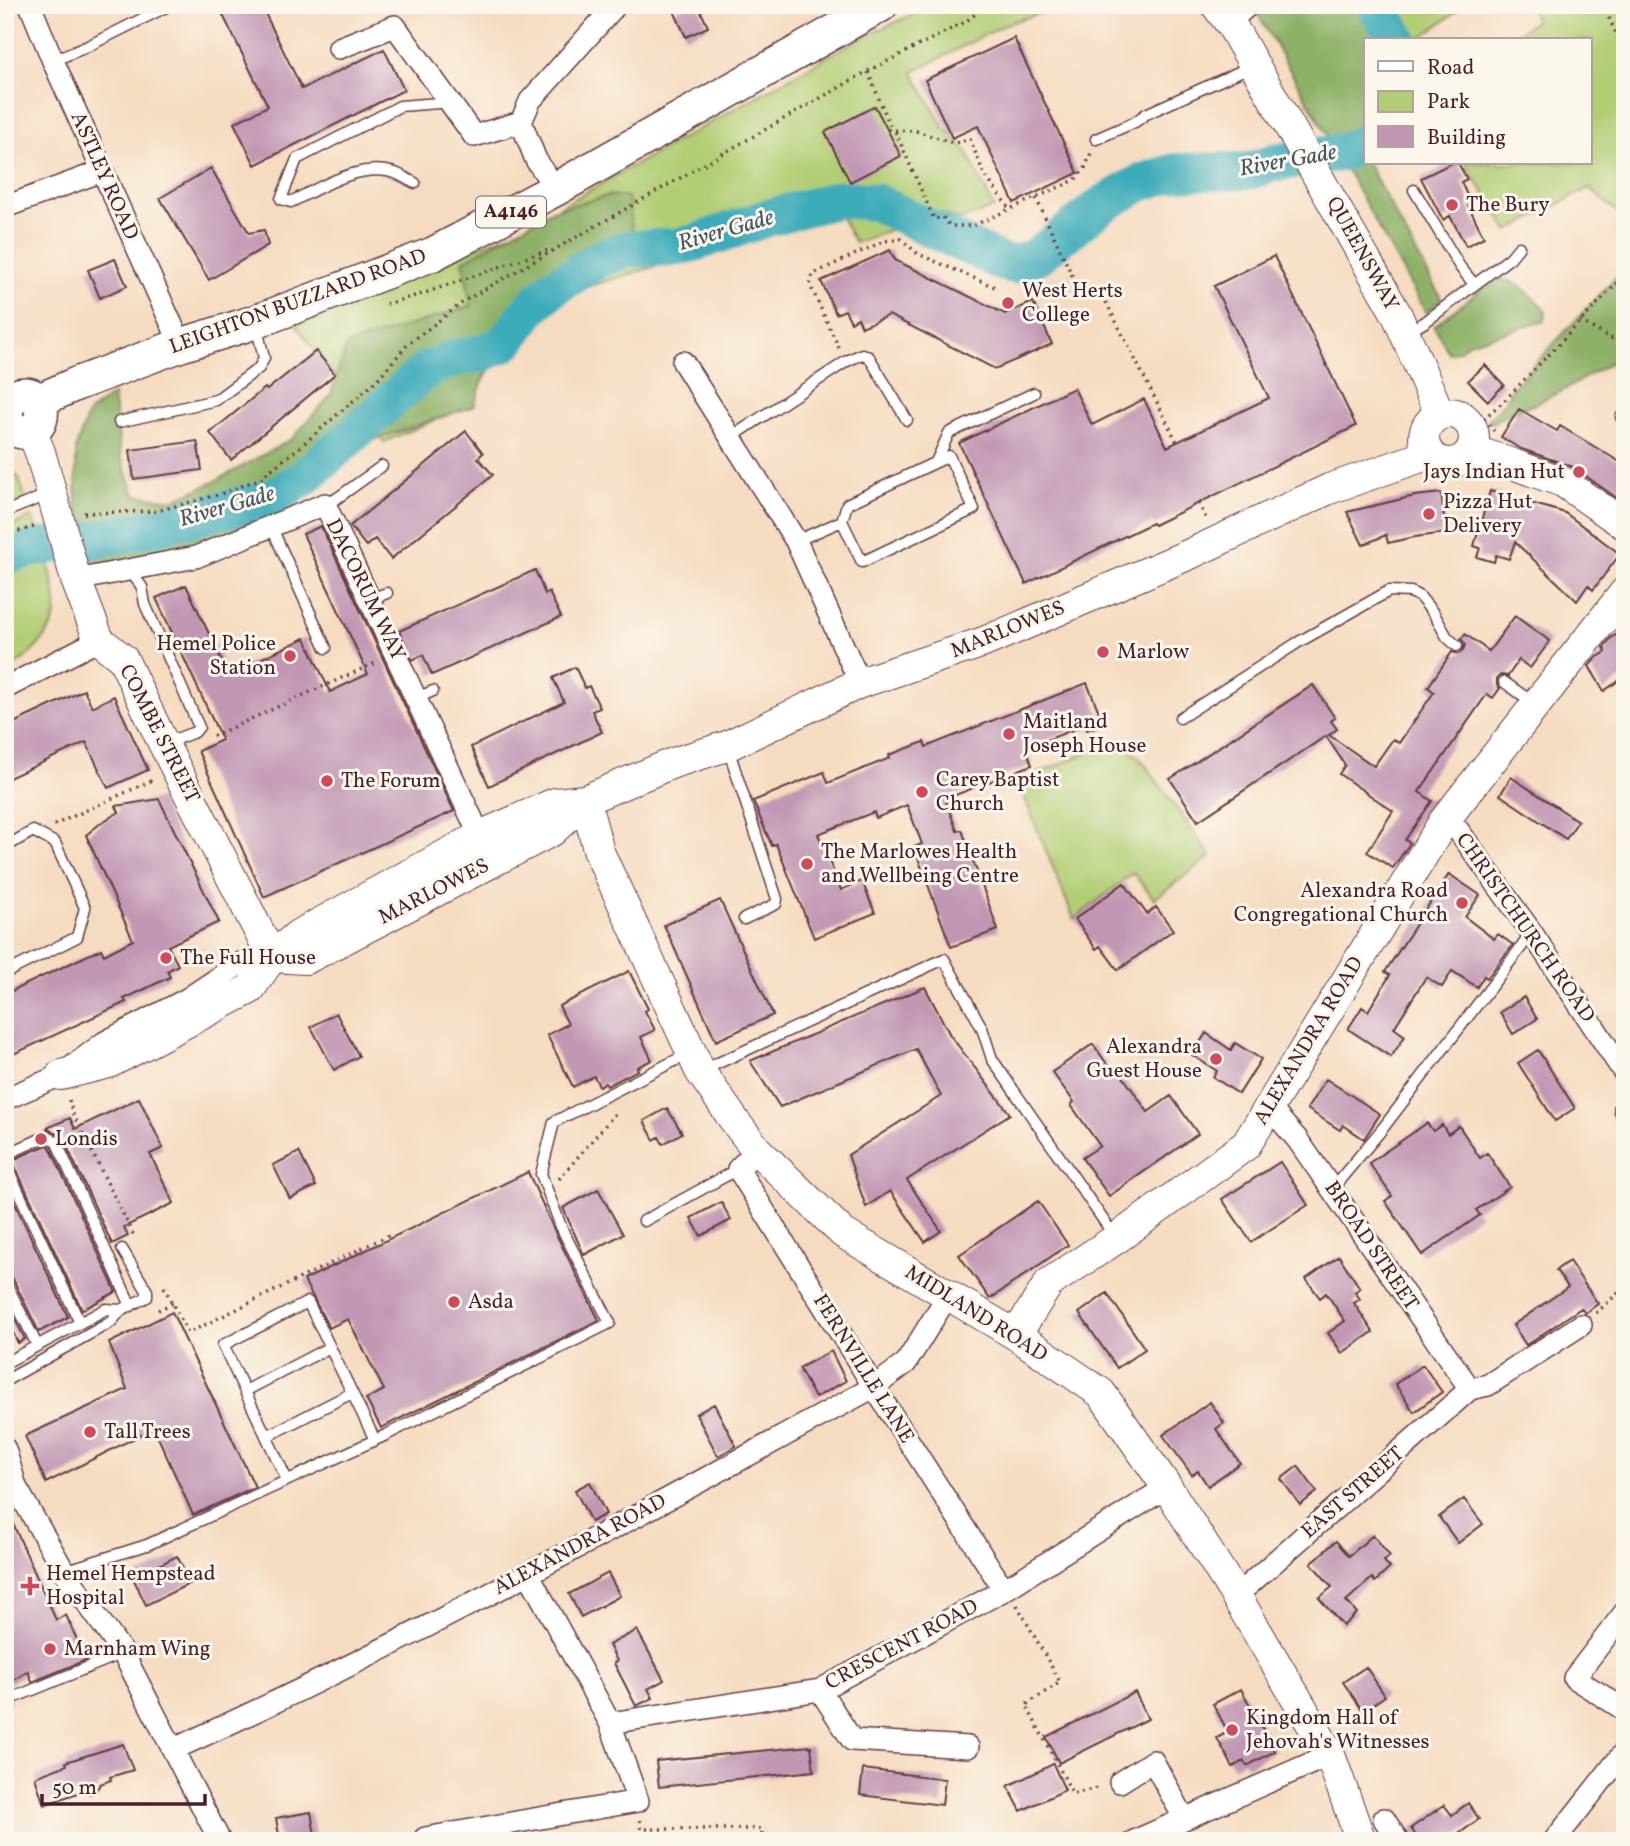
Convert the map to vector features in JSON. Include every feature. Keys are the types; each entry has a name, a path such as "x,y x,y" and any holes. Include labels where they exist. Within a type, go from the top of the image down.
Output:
{"main road":[{"name":"LEIGHTON BUZZARD ROAD","path":"25,416 76,384 181,345 255,322 433,254 556,189 881,5"},
{"name":"LEIGHTON BUZZARD ROAD","path":"5,409 10,400 21,394 33,397 25,416"}],"street":[{"name":"ASTLEY ROAD","path":"30,5 181,345"},
{"path":"556,189 536,160 521,122 530,101 616,5"},
{"name":"QUEENSWAY","path":"1225,12 1396,315 1440,415"},
{"path":"340,48 395,26 474,136 521,122"},
{"path":"5,207 102,171"},
{"path":"682,362 796,541 860,683"},
{"path":"1440,415 1459,415 1469,423 1470,441 1463,458 1450,463 1442,462 1430,454 1424,442 1426,429 1434,418 1440,415"},
{"name":"COMBE STREET","path":"25,416 55,503 74,573 99,640 123,659 176,770 272,957"},
{"path":"1470,441 1487,456 1563,482 1625,525"},
{"name":"MARLOWES","path":"5,1099 61,1075 109,1063 250,989 272,957 298,934 480,836 555,803 585,800 673,763 727,746 860,683 984,642 1190,554 1329,489 1430,454"},
{"name":"DACORUM WAY","path":"74,573 130,570 196,557 325,504 373,592 396,654 425,695 480,836"},
{"name":"ALEXANDRA ROAD","path":"1016,1335 1049,1283 1116,1239 1246,1145 1444,821 1625,592"},
{"path":"5,688 99,640"},
{"name":"MARLOWES","path":"272,957 306,959 552,831 585,800"},
{"name":"MIDLAND ROAD","path":"585,800 599,852 696,1062 748,1159 843,1233 1016,1335 1101,1393 1167,1487 1331,1755 1361,1841"},
{"name":"CHRISTCHURCH ROAD","path":"1444,821 1458,830 1532,933 1625,1074"},
{"name":"BROAD STREET","path":"1268,1107 1297,1139 1470,1389"},
{"name":"FERNVILLE LANE","path":"748,1159 873,1387 1004,1590"},
{"name":"ALEXANDRA ROAD","path":"174,1749 272,1704 528,1573 873,1387 906,1363 948,1295"},
{"name":"EAST STREET","path":"1236,1596 1470,1389 1488,1385 1581,1325"},
{"path":"5,1449 11,1492 123,1653 220,1841"},
{"name":"CRESCENT ROAD","path":"610,1723 820,1690 1004,1590 1167,1487"},
{"path":"425,1838 638,1801 610,1723 528,1573"},
{"path":"1625,1612 1574,1678 1625,1710"},
{"path":"820,1690 852,1740 968,1747"},
{"path":"1554,1841 1625,1751"},
{"path":"1134,1841 1331,1755"},
{"path":"1120,1782 1153,1761 1184,1818"},
{"path":"1384,1819 1398,1841"}],"lane":[{"path":"53,61 88,47 170,5"},
{"path":"1225,12 1257,5"},
{"path":"1096,139 1255,65"},
{"path":"415,183 393,172 359,172 326,184 291,202 281,199 297,159 400,106 451,102"},
{"path":"1414,190 1460,267 1474,284"},
{"path":"1404,334 1425,322 1510,258 1519,247"},
{"path":"119,422 216,400 258,368 264,358 255,322"},
{"path":"730,438 847,361 862,354 869,358 907,420"},
{"path":"936,462 949,433 1034,393"},
{"path":"949,456 974,509 862,562 842,521 847,504 949,456"},
{"path":"325,504 382,466"},
{"path":"5,512 55,503"},
{"path":"796,541 842,521"},
{"path":"271,526 326,648"},
{"path":"130,570 142,587 145,604 199,727 195,732 163,743"},
{"path":"1180,718 1297,643 1389,591 1411,592 1420,597 1434,614 1447,638 1457,646"},
{"path":"1504,682 1535,704"},
{"path":"727,746 777,899 776,904 744,919"},
{"path":"5,847 33,831 55,843 85,908 77,937 5,973"},
{"path":"1332,1189 1383,1128 1532,933"},
{"path":"64,1571 147,1545 375,1440 566,1341 610,1323 562,1229 541,1174 554,1122 614,1090 696,1062 944,959 982,1028 992,1059 1116,1239"},
{"path":"5,1155 47,1136 56,1140 126,1308"},
{"path":"644,1221 748,1159"},
{"path":"5,1163 80,1323"},
{"path":"5,1381 111,1322 126,1308 147,1297 147,1291 122,1249"},
{"path":"5,1281 37,1345"},
{"path":"287,1480 222,1345 308,1302 375,1440"},
{"path":"5,1363 106,1309 126,1308"},
{"path":"245,1391 330,1348"},
{"path":"267,1436 352,1393"},
{"path":"5,1723 13,1698 123,1653"}],"path":[{"path":"55,503 157,510 221,494 259,479 375,382 408,344 466,300 868,71 965,22 987,5"},
{"path":"1603,5 1625,53"},
{"path":"868,71 891,128 888,130 896,133 934,219 943,217 950,226 972,226 1075,180 1086,168 1096,139"},
{"path":"891,128 916,131 954,143 970,139 985,174 1009,208"},
{"path":"1035,198 1078,288 1102,295 1177,442"},
{"path":"847,361 810,285 813,274 884,242 901,239 918,254 997,288"},
{"path":"382,304 422,294 560,246"},
{"path":"1470,441 1504,401 1625,275"},
{"path":"1580,321 1610,338 1625,341"},
{"path":"213,736 396,654"},
{"path":"33,831 61,823 176,770"},
{"path":"61,1075 73,1114 139,1244"},
{"path":"548,1192 614,1115 614,1090"},
{"path":"159,1280 188,1333 391,1234"},
{"path":"1581,1325 1625,1287"},
{"path":"1004,1590 1016,1605 1060,1682 1026,1705 1073,1794 1120,1782"},
{"path":"641,1829 762,1829 761,1841"}],"green space":[{"path":"933,5 1068,5 1008,23 913,72 944,128 966,150 994,208 961,220 937,212 855,243 838,212 570,292 507,336 471,405 384,442 293,321 517,231 857,40"},
{"path":"1270,5 1353,5 1380,38 1364,38 1364,123 1332,143 1257,13"},
{"path":"1352,5 1465,5 1421,38 1377,38"},
{"path":"1528,5 1625,5 1625,219 1589,188 1508,231 1466,164 1592,164 1592,38 1512,38 1536,20"},
{"path":"1358,146 1364,157 1364,164 1368,164 1442,300 1426,313 1340,158"},
{"path":"611,195 628,197 635,252 567,288 507,334 484,376 474,406 362,444 307,484 305,498 186,555 86,567 76,502 76,447 89,412 113,395 121,457 135,495 174,500 214,482 292,439 330,396 347,345 471,306 463,261 553,210"},
{"path":"1625,268 1625,371 1622,372 1615,360 1564,390 1513,411 1492,423 1488,420 1507,399 1511,389"},
{"path":"1499,279 1513,282 1525,290 1546,311 1545,321 1468,343 1460,350 1449,353 1434,326 1491,282"},
{"path":"5,463 19,478 26,500 5,508"},
{"path":"32,517 52,577 56,611 44,638 5,671 5,528"},
{"path":"1119,739 1143,762 1211,856 1154,899 1133,873 1074,919 1018,782"}],"building":[{"path":"218,5 261,5 302,89 384,49 404,90 255,165 234,123 268,106"},
{"path":"687,5 698,5 708,27 686,37 674,11"},
{"path":"1014,38 1078,173 1014,203 978,126 952,138 925,80"},
{"path":"875,106 901,156 850,182 825,132"},
{"name":"The Bury","path":"1450,164 1459,164 1467,179 1461,182 1471,204 1468,205 1484,237 1466,246 1450,216 1443,220 1421,178"},
{"path":"211,168 249,233 264,230 268,245 209,280 160,198"},
{"path":"890,250 895,260 1005,314 1033,302 1052,344 995,369 889,315 862,327 858,318 851,322 845,310 836,314 821,281"},
{"path":"1274,256 1356,426 1026,584 959,443 1074,388 1092,425 1144,399 1167,447 1269,398 1214,286"},
{"path":"115,259 127,286 100,298 88,270"},
{"path":"316,351 335,374 231,460 210,433"},
{"path":"1485,365 1504,385 1488,401 1468,381"},
{"path":"1519,409 1557,431 1560,426 1625,465 1625,504 1573,467 1519,448 1501,437"},
{"path":"466,431 483,453 478,458 493,475 391,559 375,539 366,546 350,526"},
{"path":"197,441 202,470 134,479 130,450"},
{"path":"1490,491 1565,513 1620,554 1593,590 1588,585 1577,601 1515,542 1509,559 1496,555 1494,562 1477,557 1480,548 1474,546"},
{"path":"1441,493 1446,533 1388,543 1386,535 1363,545 1347,512 1415,496"},
{"name":"The Forum","path":"321,526 454,811 264,897 198,751 222,740 156,598 186,585 228,674 305,638 330,692 368,674 303,534"},
{"path":"535,570 545,594 549,592 561,617 432,675 423,655 412,660 399,631"},
{"path":"1515,616 1550,641 1530,668 1519,660 1508,676 1501,675 1497,678 1500,688 1493,698 1487,694 1419,792 1432,801 1405,840 1410,843 1393,868 1367,852 1393,811 1339,774 1345,765 1326,736 1198,821 1170,779 1313,685 1335,718 1331,721 1337,729 1329,735 1374,766 1393,739 1399,743 1434,692 1428,687 1452,652 1459,654 1463,651 1465,644 1461,639 1465,634 1489,651"},
{"path":"1625,630 1625,676 1604,691 1589,666 1606,652 1604,647 1611,638"},
{"path":"575,667 585,688 589,686 600,708 592,711 602,732 489,786 471,747 564,702 553,678"},
{"path":"1087,683 1104,724 1087,730 1085,725 1026,748 1032,765 945,799 957,831 962,830 998,930 951,947 914,847 922,844 907,805 876,818 874,812 818,834 841,890 862,881 875,913 814,938 776,844 772,846 753,801 824,772 828,783 890,758 889,755 924,742 926,747"},
{"path":"84,690 92,707 114,696 148,770 108,788 86,742 5,780 5,727"},
{"path":"1511,777 1578,821 1566,839 1500,795"},
{"path":"159,799 219,922 168,946 178,965 167,971 170,977 124,999 126,1002 5,1058 5,994 101,949 104,955 133,940 86,835 119,812 116,806"},
{"path":"1449,874 1480,895 1465,917 1494,939 1498,934 1513,945 1477,987 1452,971 1442,987 1426,977 1394,1028 1405,1036 1391,1057 1348,1029 1362,1007 1368,1011 1390,975 1385,972"},
{"path":"1124,883 1147,914 1156,907 1173,930 1118,970 1100,946 1096,949 1075,919"},
{"path":"720,900 773,1015 716,1041 664,925"},
{"path":"629,971 655,1030 641,1037 652,1060 607,1086 605,1083 599,1086 594,1076 573,1087 547,1035 568,1024 559,1006"},
{"path":"925,987 950,1035 1010,1114 907,1180 941,1231 925,1242 890,1191 866,1207 848,1155 941,1096 916,1049 780,1107 750,1061"},
{"path":"1524,997 1537,1019 1513,1034 1500,1012"},
{"path":"336,1013 359,1056 334,1070 311,1027"},
{"path":"1206,1033 1231,1050 1235,1043 1261,1059 1239,1094 1213,1077 1217,1071 1192,1055"},
{"path":"1093,1044 1114,1074 1119,1071 1148,1112 1171,1096 1198,1134 1109,1196 1082,1158 1100,1146 1071,1105 1074,1102 1052,1072"},
{"path":"1538,1050 1575,1108 1555,1121 1518,1063"},
{"path":"1326,1079 1380,1114 1364,1139 1343,1125 1340,1130 1307,1109"},
{"path":"139,1098 163,1148 150,1154 174,1203 124,1227 128,1236 112,1244 63,1138 47,1128 70,1118 75,1129"},
{"path":"667,1108 682,1133 663,1144 659,1137 654,1140 644,1121"},
{"path":"1427,1123 1433,1131 1442,1125 1448,1134 1459,1126 1480,1158 1487,1153 1510,1187 1476,1210 1480,1215 1422,1255 1385,1201 1392,1196 1369,1163"},
{"path":"47,1145 116,1292 82,1310 12,1160"},
{"path":"299,1152 316,1186 290,1199 273,1165"},
{"path":"1280,1162 1308,1205 1251,1242 1222,1199"},
{"name":"Asda","path":"528,1172 599,1320 381,1428 366,1399 384,1390 348,1319 329,1328 304,1280"},
{"path":"5,1182 68,1317 39,1332 12,1277 5,1273"},
{"path":"598,1189 623,1234 584,1255 563,1208"},
{"path":"1038,1201 1068,1245 990,1299 959,1255"},
{"path":"721,1202 731,1220 701,1236 691,1218"},
{"path":"1339,1256 1360,1288 1355,1292 1360,1299 1354,1303 1373,1332 1342,1353 1328,1333 1345,1321 1326,1293 1320,1298 1306,1279"},
{"path":"1569,1261 1598,1304 1585,1313 1581,1308 1526,1345 1513,1325 1568,1287 1556,1270"},
{"path":"1107,1293 1145,1349 1117,1368 1079,1313"},
{"path":"5,1299 25,1339 18,1343 5,1316"},
{"path":"172,1312 255,1487 193,1515 154,1428 46,1483 25,1436 127,1389 109,1343"},
{"path":"831,1351 846,1381 815,1398 799,1368"},
{"path":"1423,1365 1442,1392 1414,1412 1395,1384"},
{"path":"1210,1402 1224,1423 1216,1429 1240,1463 1208,1486 1198,1471 1192,1475 1163,1435"},
{"path":"714,1404 736,1446 718,1456 696,1414"},
{"path":"1298,1466 1317,1492 1300,1505 1281,1479"},
{"path":"590,1482 606,1514 591,1522 575,1490"},
{"path":"1464,1499 1483,1524 1458,1543 1439,1517"},
{"path":"5,1506 56,1620 66,1615 86,1660 32,1682 28,1671 5,1686"},
{"path":"1373,1535 1390,1556 1384,1561 1390,1568 1375,1582 1372,1578 1346,1601 1357,1613 1343,1626 1319,1598 1332,1587 1311,1563 1336,1541 1349,1556"},
{"path":"177,1556 191,1583 146,1605 133,1578"},
{"path":"608,1573 620,1596 581,1617 569,1594"},
{"path":"637,1630 664,1680 648,1689 653,1698 636,1706 614,1663 617,1661 609,1645"},
{"path":"1366,1667 1385,1696 1363,1711 1343,1682"},
{"path":"1241,1689 1275,1751 1247,1766 1244,1761 1233,1767 1217,1738 1228,1732 1213,1704"},
{"path":"1135,1692 1148,1719 1059,1763 1046,1737"},
{"path":"123,1744 133,1770 110,1777 111,1780 100,1784 96,1791 90,1794 83,1791 44,1805 35,1777 67,1765 66,1762"},
{"path":"811,1746 814,1771 659,1787 656,1761"},
{"path":"1053,1764 1065,1790 1021,1811 1008,1786"},
{"path":"863,1769 945,1779 942,1805 860,1795"},
{"path":"1468,1803 1479,1819 1449,1841 1419,1841 1411,1828 1444,1805 1452,1815"},
{"path":"311,1812 316,1841 280,1841 276,1818"}],"waterway":[{"name":"River Gade","path":"1375,5 1398,38"},
{"name":"River Gade","path":"5,556 38,547 98,539 155,527 272,498 303,478 425,371 456,358 483,353 505,343 531,308 551,289 601,258 627,249 677,247 694,243 767,218 839,199 875,202 1001,262 1014,265 1037,256 1102,205 1142,182 1176,172 1249,171 1274,163 1344,152 1364,143"}],"place":[{"name":"The Bury","path":"1452,205"},
{"name":"West Herts College","path":"1008,303"},
{"name":"Jays Indian Hut","path":"1579,472"},
{"name":"Pizza Hut Delivery","path":"1429,514"},
{"name":"Marlow","path":"1103,652"},
{"name":"Hemel Police Station","path":"290,656"},
{"name":"Maitland Joseph House","path":"1009,734"},
{"name":"The Forum","path":"327,781"},
{"name":"Carey Baptist Church","path":"922,792"},
{"name":"The Marlowes Health and Wellbeing Centre","path":"807,864"},
{"name":"Alexandra Road Congregational Church","path":"1462,903"},
{"name":"The Full House","path":"166,958"},
{"name":"Alexandra Guest House","path":"1216,1059"},
{"name":"Londis","path":"41,1139"},
{"name":"Asda","path":"454,1302"},
{"name":"Tall Trees","path":"90,1432"},
{"name":"Hemel Hempstead Hospital","path":"30,1586"},
{"name":"Marnham Wing","path":"50,1649"},
{"name":"Kingdom Hall of Jehovah's Witnesses","path":"1232,1730"}]}
